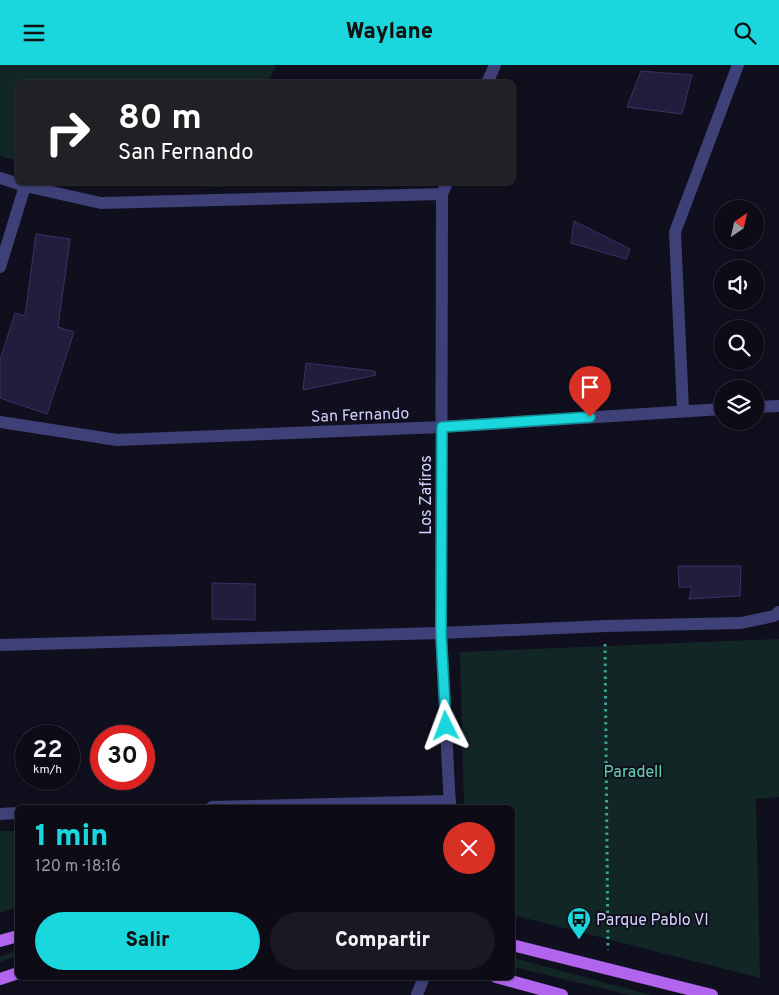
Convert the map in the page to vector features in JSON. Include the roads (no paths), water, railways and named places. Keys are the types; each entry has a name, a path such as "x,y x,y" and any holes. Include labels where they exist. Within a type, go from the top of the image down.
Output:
{"main road":[{"path":"0,941 15,937"},
{"path":"515,946 712,995"},
{"path":"0,979 15,974"},
{"path":"507,980 562,995"}],"street":[{"path":"489,80 495,65"},
{"path":"683,411 675,232 738,65"},
{"path":"0,178 15,183"},
{"path":"22,185 101,203 444,188"},
{"path":"0,267 25,186"},
{"name":"Los Zafiros","path":"444,188 441,633 450,804"},
{"path":"764,407 779,406"},
{"name":"San Fernando","path":"0,422 117,440 442,427 714,409"},
{"path":"0,645 741,623 774,616 779,612"},
{"path":"371,805 450,804"},
{"path":"0,814 15,813"}],"place":[{"name":"Parque Pablo VI","path":"579,940"}],"park label":[{"name":"Paradell","path":"633,771"}]}
